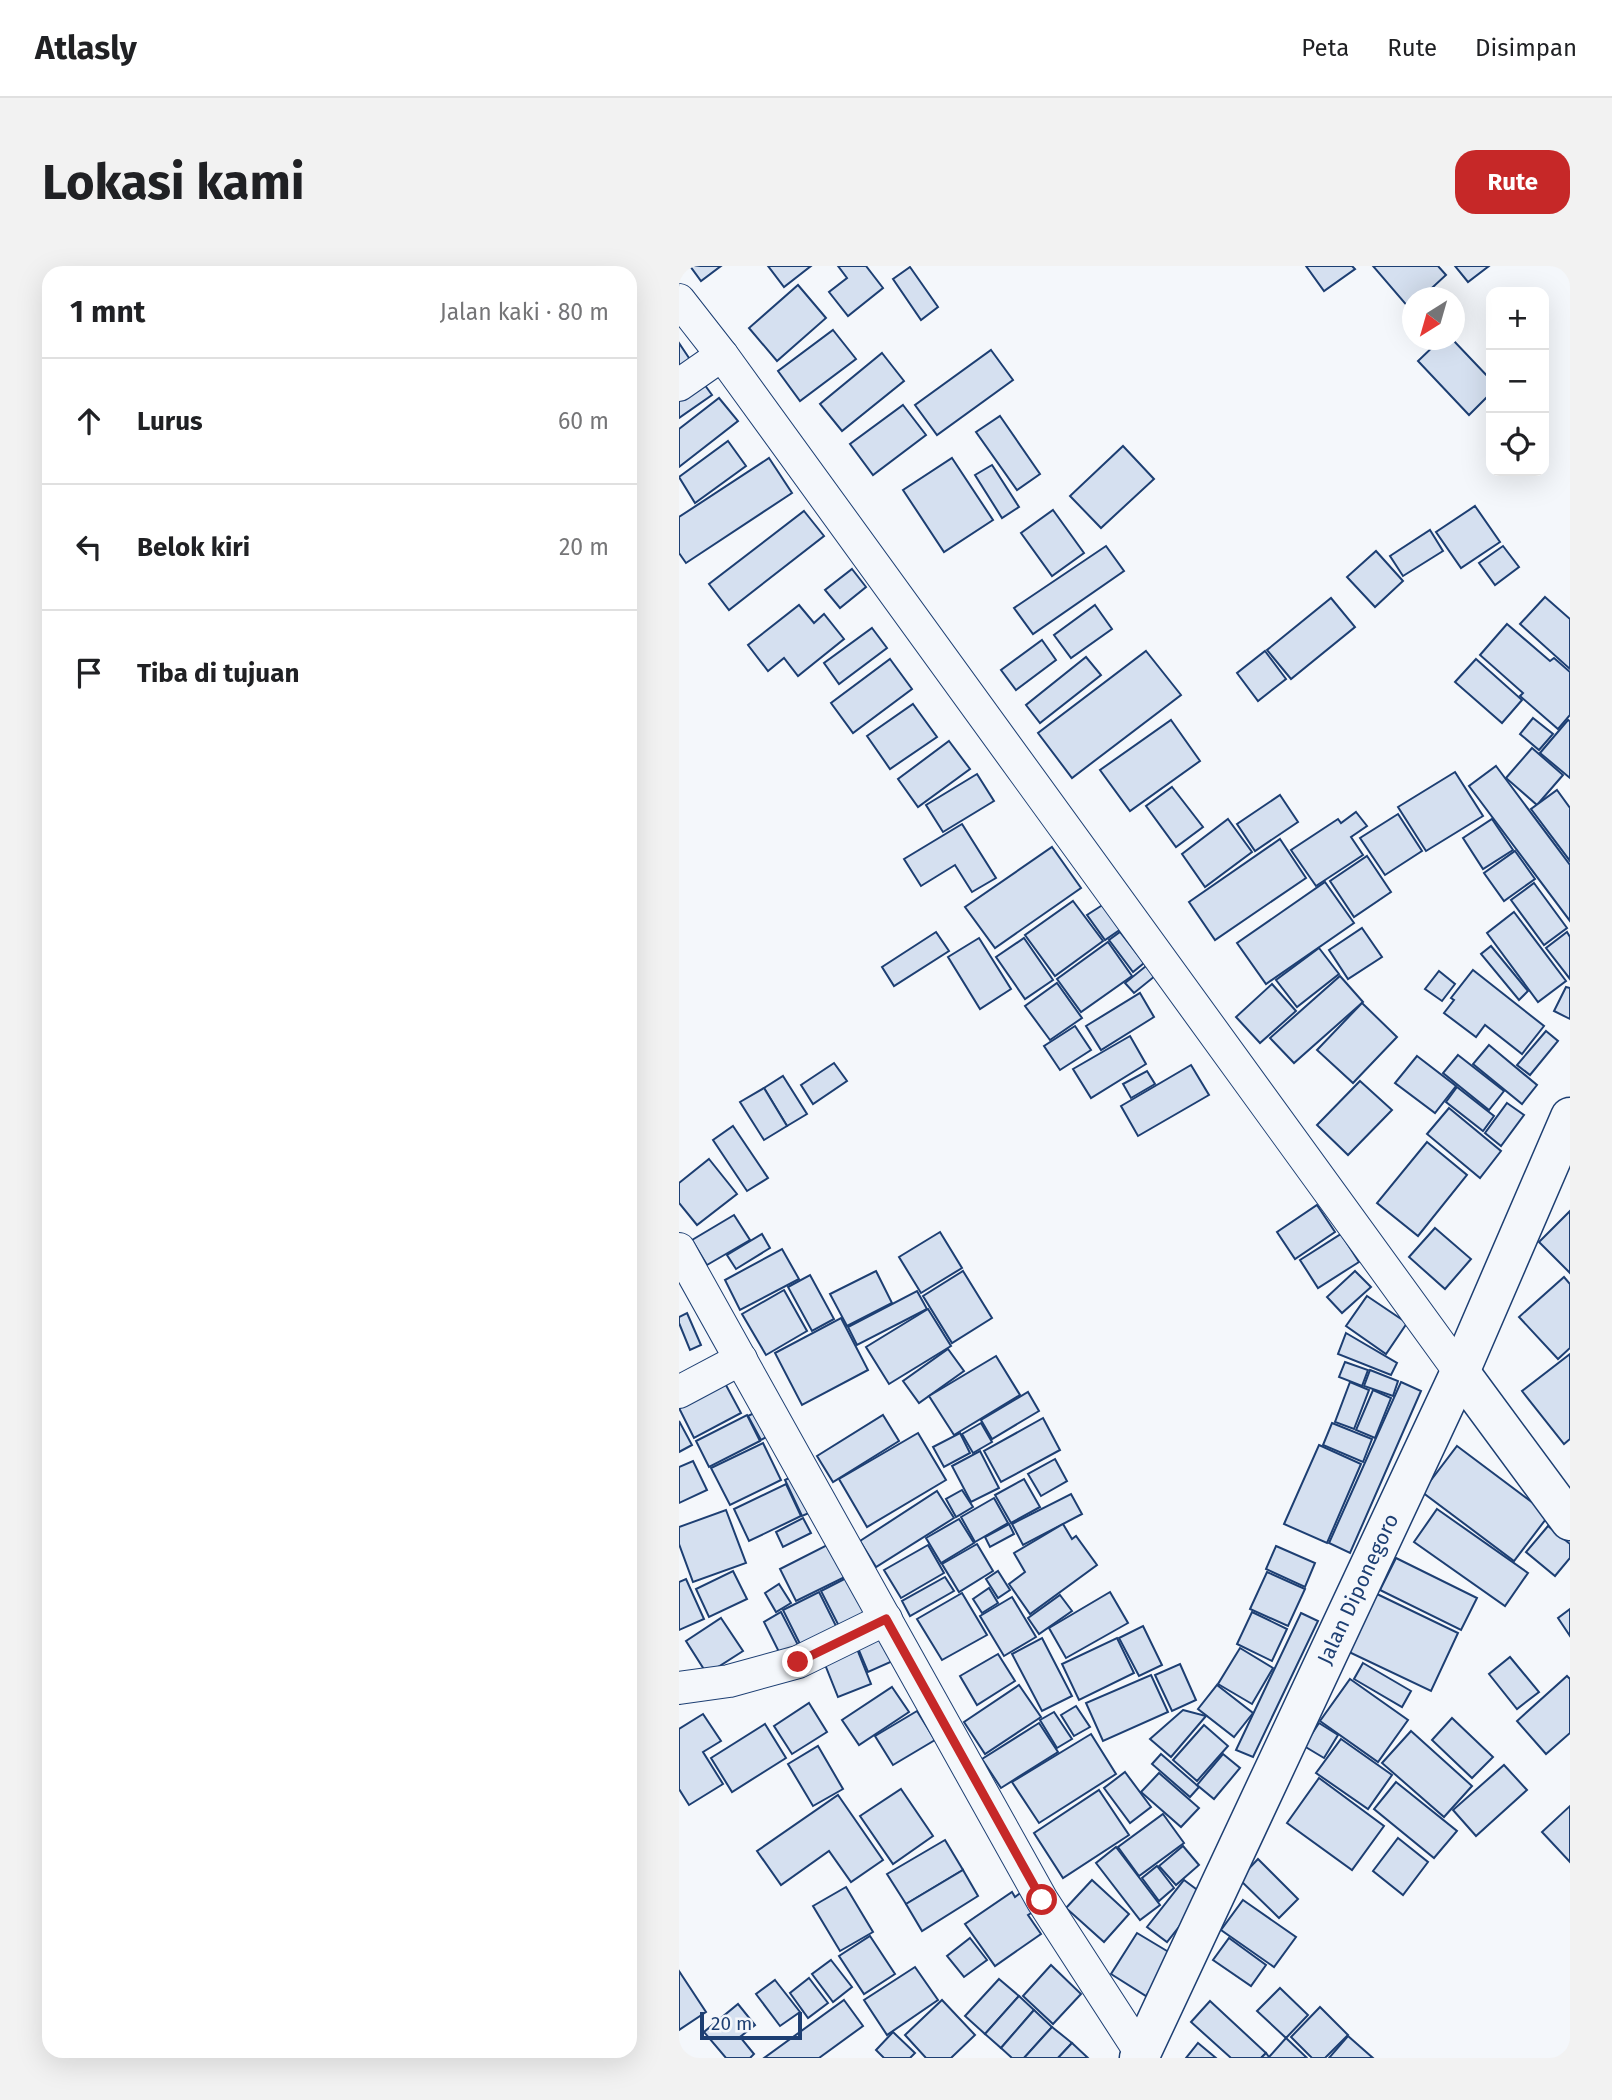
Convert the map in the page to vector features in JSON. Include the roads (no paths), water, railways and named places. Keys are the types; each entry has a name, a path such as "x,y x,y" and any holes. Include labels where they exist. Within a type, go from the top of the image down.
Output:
{"main road":[{"name":"Jalan Diponegoro","path":"1140,2056 1460,1372 1570,1116"},
{"path":"1460,1372 1570,1521"}],"street":[{"path":"679,300 722,355 1460,1372"},
{"path":"679,385 722,355"},
{"path":"679,1249 1042,1900 1140,2056"},
{"path":"679,1392 741,1359"},
{"path":"679,1688 763,1674 798,1662 886,1619"}]}
